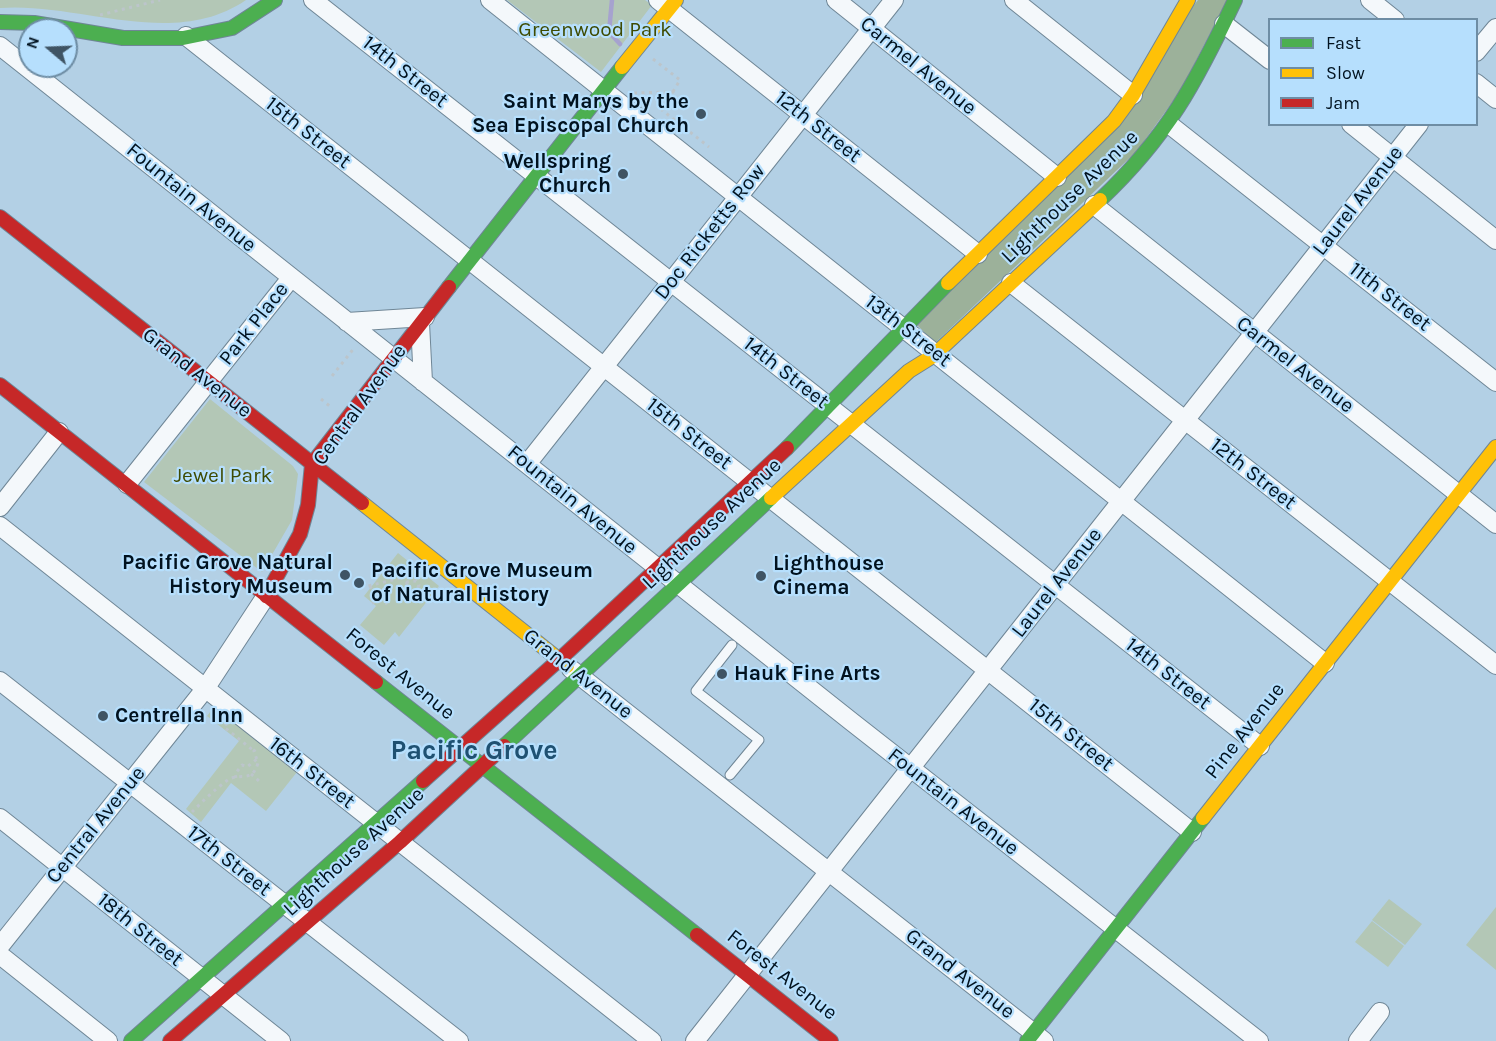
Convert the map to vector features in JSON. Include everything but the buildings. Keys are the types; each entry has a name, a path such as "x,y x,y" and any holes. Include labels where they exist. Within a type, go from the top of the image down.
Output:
{"main road":[{"path":"0,22 31,23 91,34 129,37 186,36 214,33 231,28 255,16 275,0"},
{"name":"Lighthouse Avenue","path":"170,1041 400,842 482,766 658,568 829,407 978,254 1113,121 1133,95 1188,0"},
{"name":"Lighthouse Avenue","path":"130,1041 460,748 679,585 909,371 936,353 1132,170 1170,125 1205,65 1235,0"},
{"name":"Central Avenue","path":"266,596 300,541 305,527 311,499 312,464 603,92 668,3"},
{"name":"Grand Avenue","path":"0,217 569,667"},
{"name":"Forest Avenue","path":"0,385 831,1041"},
{"name":"Pine Avenue","path":"1035,1038 1115,929 1496,447"}],"street":[{"name":"14th Street","path":"313,0 1260,746"},
{"name":"13th Street","path":"490,0 1325,663"},
{"name":"Carmel Avenue","path":"836,0 1057,177"},
{"name":"Doc Ricketts Row","path":"527,464 894,0"},
{"path":"1014,0 1133,95"},
{"path":"1370,0 1392,18"},
{"name":"12th Street","path":"668,3 802,114 978,254"},
{"path":"1224,24 1268,59"},
{"path":"1478,50 1496,28"},
{"name":"15th Street","path":"186,36 1192,832"},
{"name":"Fountain Avenue","path":"0,46 679,585 1259,1041"},
{"path":"1478,85 1496,99"},
{"name":"11th Street","path":"1170,125 1496,382"},
{"path":"1353,126 1496,240"},
{"name":"Laurel Avenue","path":"695,1041 1417,126"},
{"name":"Carmel Avenue","path":"1094,205 1496,524"},
{"name":"Park Place","path":"127,484 291,278"},
{"name":"12th Street","path":"1011,283 1496,665"},
{"path":"348,322 423,320 423,382"},
{"path":"0,507 59,432"},
{"name":"16th Street","path":"0,526 652,1041"},
{"name":"Central Avenue","path":"0,946 205,689 266,596"},
{"name":"Grand Avenue","path":"569,667 829,870 1035,1038"},
{"name":"17th Street","path":"0,681 459,1041"},
{"name":"18th Street","path":"0,818 281,1041"},
{"path":"0,955 108,1041"},
{"path":"1358,1041 1380,1012"}],"lane":[{"path":"730,775 759,740 696,691 732,645"}],"path":[{"path":"91,34 93,23 100,15 161,0"},
{"path":"650,56 680,80 675,93 662,110 709,147"},
{"path":"627,93 675,93"},
{"path":"332,376 355,347"},
{"path":"321,399 334,409"},
{"path":"370,585 409,576"},
{"path":"399,577 407,582 416,581 419,585 414,596 405,593 407,582"},
{"path":"363,581 370,585 377,601"},
{"path":"372,603 377,601 387,604"},
{"path":"189,815 228,779 245,778 257,768 254,751 224,727"},
{"path":"254,751 261,744"},
{"path":"236,778 242,765 247,767 257,758"},
{"path":"251,774 258,781"}],"green space":[{"path":"0,0 246,0 218,14 188,22 157,23 31,8 0,8"},
{"name":"Greenwood Park","path":"507,0 645,0 652,5 601,72"},
{"path":"1198,0 1227,0 1181,90 1137,151 935,343 916,324 1061,183"},
{"name":"Jewel Park","path":"210,399 293,466 298,474 292,520 262,572 144,482"},
{"path":"398,553 439,586 399,637 395,632 384,645 360,625 376,606 364,596"},
{"path":"214,707 297,772 266,811 231,783 201,822 186,809 239,741 207,716"},
{"path":"1389,899 1422,924 1405,945 1372,920"},
{"path":"1496,907 1496,970 1466,945"},
{"path":"1372,921 1404,946 1388,967 1355,942"}],"waterway":[{"path":"612,0 609,32 620,44"}],"traffic: fast":[{"path":"0,22 34,23 123,38 183,38 232,28 275,0"},
{"path":"1100,200 1144,153 1178,107 1207,57 1235,0"},
{"path":"449,287 622,67"},
{"path":"787,448 948,283"},
{"path":"504,746 771,498"},
{"path":"376,682 697,935"},
{"path":"131,1041 423,781"},
{"path":"1027,1041 1203,818"}],"traffic: slow":[{"path":"622,67 676,0"},
{"path":"948,283 1114,121 1133,95 1188,0"},
{"path":"771,498 909,371 933,356 1100,200"},
{"path":"1203,818 1496,447"},
{"path":"362,503 567,666"}],"traffic: jam":[{"path":"0,217 362,503"},
{"path":"266,596 300,534 308,505 312,464 449,287"},
{"path":"0,385 376,682"},
{"path":"423,781 560,659 787,448"},
{"path":"170,1041 400,842 504,746"},
{"path":"697,935 831,1041"}],"place":[{"name":"Saint Marys by the Sea Episcopal Church","path":"701,114"},
{"name":"Wellspring Church","path":"623,174"},
{"name":"Pacific Grove Natural History Museum","path":"345,575"},
{"name":"Lighthouse Cinema","path":"761,576"},
{"name":"Pacific Grove Museum of Natural History","path":"359,583"},
{"name":"Hauk Fine Arts","path":"722,674"},
{"name":"Centrella Inn","path":"103,716"}],"district":[{"name":"Pacific Grove","path":"474,751"}]}
